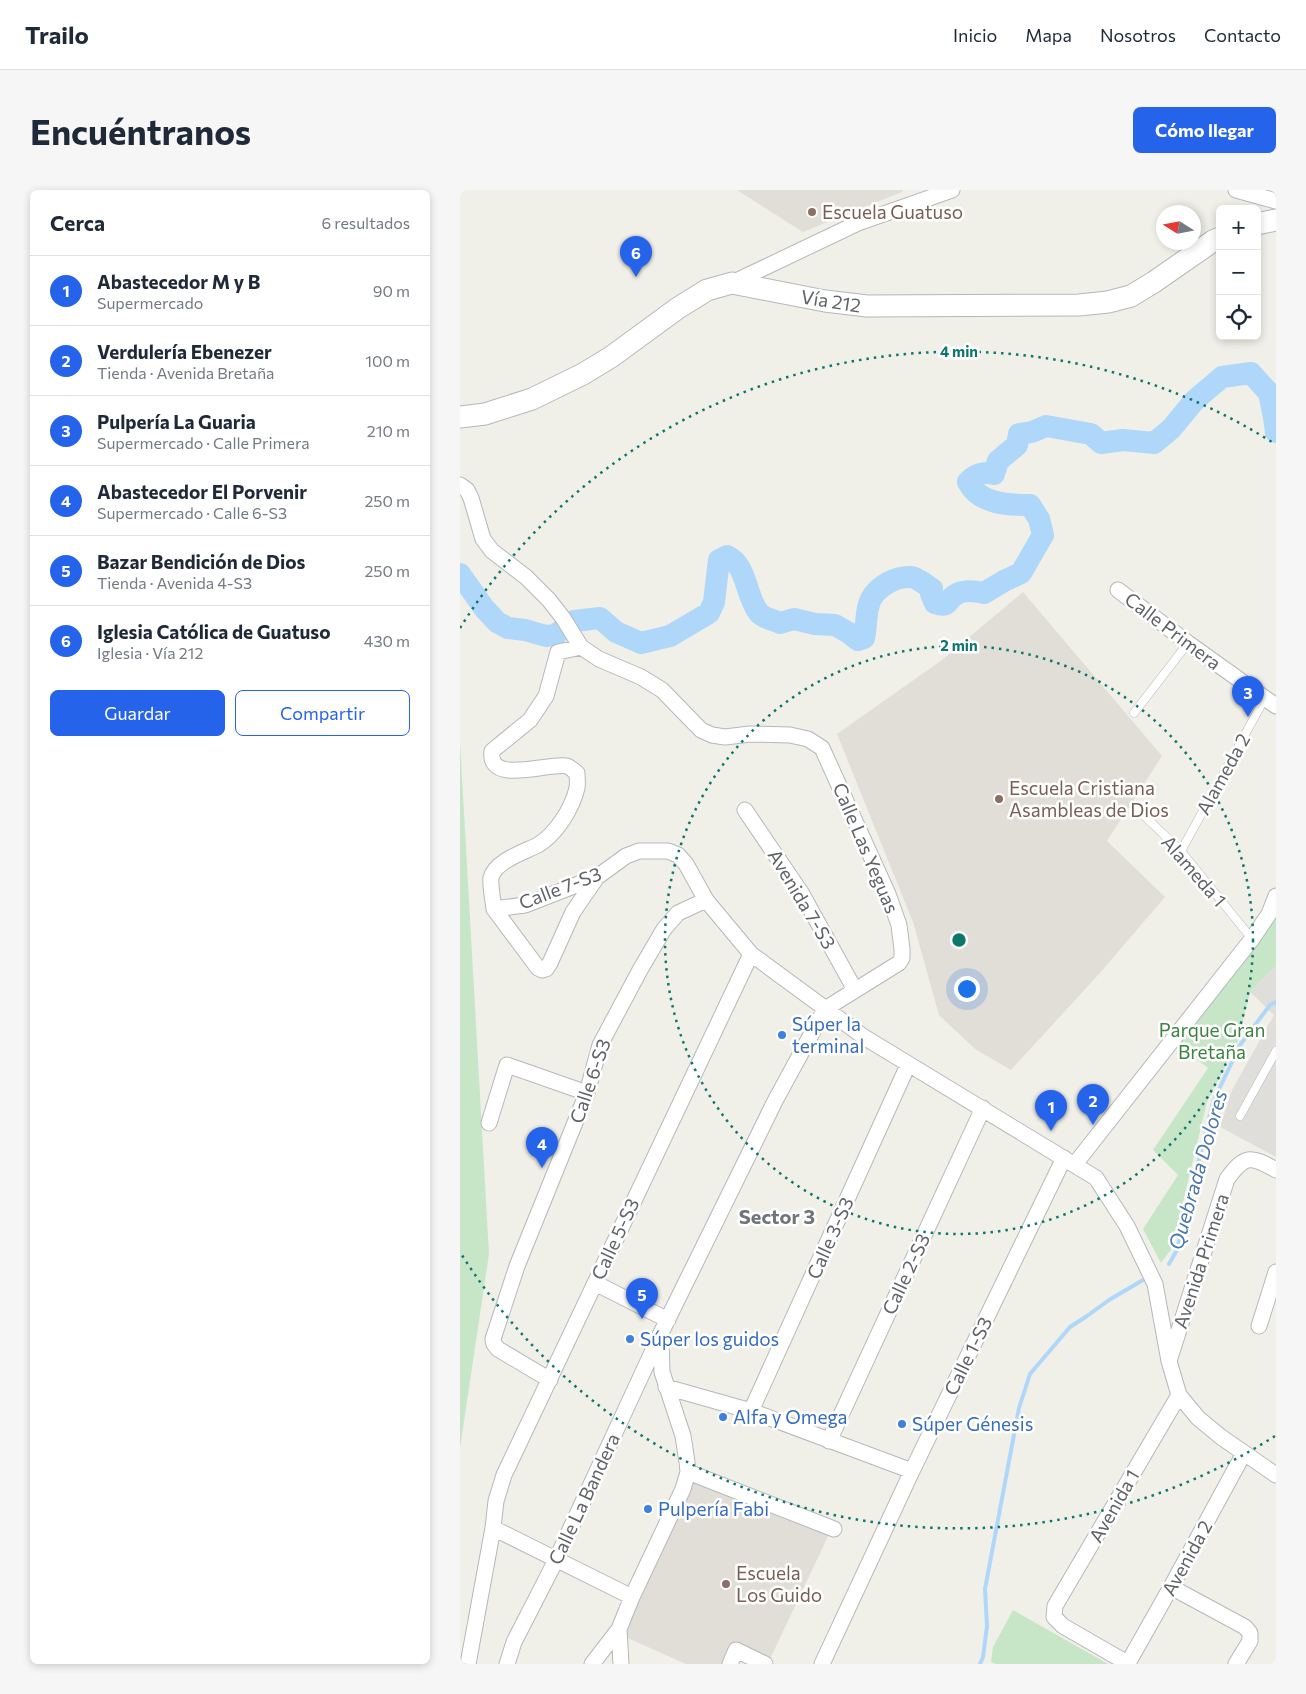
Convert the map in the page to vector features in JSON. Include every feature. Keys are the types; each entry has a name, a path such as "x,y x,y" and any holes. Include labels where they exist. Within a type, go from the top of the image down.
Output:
{"main road":[{"path":"1261,223 1276,220"},
{"name":"Vía 212","path":"460,417 485,414 532,399 583,374 611,358 678,308 707,290 732,283 825,301 867,306 1060,306 1098,303 1131,296 1216,240"}],"street":[{"path":"732,283 921,194 952,190"},
{"path":"1236,190 1276,201"},
{"path":"777,262 776,284 780,292"},
{"name":"Calle Las Yeguas","path":"460,485 467,490 471,498 483,539 492,551 526,577 549,600 581,647 599,659 641,677 662,690 701,730 712,735 726,737 750,734 790,735 808,739 822,748 888,894 899,925 902,949 902,958 899,963 826,1009"},
{"name":"Calle Primera","path":"1118,590 1188,644 1270,702"},
{"name":"Calle 7-S3","path":"581,647 558,652 546,696 530,720 492,752 491,757 494,766 505,769 529,770 552,766 568,766 577,773 577,787 570,807 553,832 539,844 508,859 496,868 492,878 494,909 525,905 597,877 633,853 653,850 668,851 678,855 686,864 706,900 751,954 826,1009"},
{"name":"Avenida 7-S3","path":"745,810 802,894 855,990"},
{"path":"494,909 538,968 546,969 573,912 597,877"},
{"name":"Calle 1-S3","path":"822,1664 912,1471 1070,1161 1252,939 1269,914 1276,896"},
{"name":"Calle 6-S3","path":"550,1380 504,1353 494,1344 493,1339 517,1266 587,1093 600,1045 664,929 678,913 706,900"},
{"name":"Calle 5-S3","path":"468,1664 493,1528 496,1501 504,1475 751,954"},
{"path":"826,1009 864,1037 908,1065 983,1108 1096,1178 1127,1226 1155,1284 1169,1361 1179,1395 1198,1418 1276,1473"},
{"name":"Calle La Bandera","path":"508,1664 514,1642 556,1560 665,1326 775,1101 826,1009"},
{"path":"489,1122 507,1065 587,1093"},
{"name":"Calle 3-S3","path":"751,1411 908,1065"},
{"name":"Calle 2-S3","path":"829,1441 983,1108"},
{"name":"Avenida Primera","path":"1169,1361 1227,1179 1238,1164 1248,1160 1259,1161 1276,1170"},
{"path":"1259,1326 1276,1272"},
{"path":"592,1664 619,1629 632,1596 683,1489 688,1472 683,1436 666,1387 660,1360 665,1326 595,1282"},
{"path":"666,1387 751,1411 912,1471"},
{"name":"Avenida 1","path":"1128,1664 1063,1626 1054,1617 1055,1606 1179,1395"},
{"name":"Avenida 2","path":"1128,1664 1244,1452"},
{"path":"688,1472 834,1529"},
{"path":"493,1528 632,1596"},
{"path":"1171,1587 1245,1628 1250,1634 1250,1641 1236,1664"},
{"path":"619,1629 621,1664"},
{"path":"733,1657 765,1664"}],"lane":[{"path":"1134,713 1188,644"},
{"name":"Alameda 2","path":"1181,851 1270,702"},
{"name":"Alameda 1","path":"1133,805 1181,851 1252,939"},
{"path":"1240,1116 1276,1052"}],"shaded area":[{"name":"Escuela Guatuso","path":"737,190 903,190 803,232"},
{"name":"Escuela Cristiana Asambleas de Dios","path":"1023,592 1162,756 1107,841 1165,897 1099,974 1011,1070 975,1049 939,1015 913,922 837,734 942,660"},
{"path":"1276,966 1276,1157 1220,1127 1232,1090 1274,1015 1250,992"},
{"name":"Escuela Los Guido","path":"692,1479 830,1532 770,1659 736,1643 726,1664 686,1664 623,1636"}],"green space":[{"path":"460,742 489,1254 460,1448"},
{"name":"Parque Gran Bretaña","path":"1276,914 1276,966 1250,992 1238,1041 1207,1102 1172,1248 1161,1263 1143,1229 1178,1175 1153,1150 1208,1068 1179,1045 1242,963"},
{"path":"1013,1610 1108,1664 996,1664 991,1662 993,1647"}],"waterway":[{"path":"460,574 484,608 497,622 508,628 525,630 546,636 555,635 574,621 600,618 616,632 641,643 670,636 709,613 714,602 719,560 727,556 739,567 754,606 763,616 780,623 794,619 815,624 835,625 858,640 864,638 871,599 878,590 894,580 911,577 922,582 932,589 931,594 935,603 943,605 958,593 969,591 984,593 1021,573 1043,535 1039,519 1030,505 995,502 979,495 968,482 980,474 994,474 998,461 1017,445 1019,434 1032,432 1046,426 1091,434 1101,443 1123,440 1154,443 1171,429 1195,400 1222,377 1251,373 1269,393 1276,432"},
{"name":"Quebrada Dolores","path":"1169,1264 1177,1250 1213,1102 1240,1045 1270,1005 1276,1002"},
{"name":"Quebrada Dolores","path":"980,1664 983,1657 987,1626 985,1589 1019,1408 1030,1374 1070,1327 1109,1300 1143,1280"}],"place":[{"name":"Escuela Guatuso","path":"812,212"},
{"name":"Iglesia Católica de Guatuso","path":"636,277"},
{"name":"Pulpería La Guaria","path":"1248,717"},
{"name":"Escuela Cristiana Asambleas de Dios","path":"999,799"},
{"name":"Súper la terminal","path":"782,1035"},
{"name":"Verdulería Ebenezer","path":"1093,1125"},
{"name":"Abastecedor M y B","path":"1051,1131"},
{"name":"Abastecedor El Porvenir","path":"542,1168"},
{"name":"Bazar Bendición de Dios","path":"642,1319"},
{"name":"Súper los guidos","path":"630,1339"},
{"name":"Alfa y Omega","path":"723,1417"},
{"name":"Súper Génesis","path":"902,1424"},
{"name":"Pulpería Fabi","path":"648,1509"},
{"name":"Escuela Los Guido","path":"726,1584"}],"district":[{"name":"Sector 3","path":"777,1217"}]}
